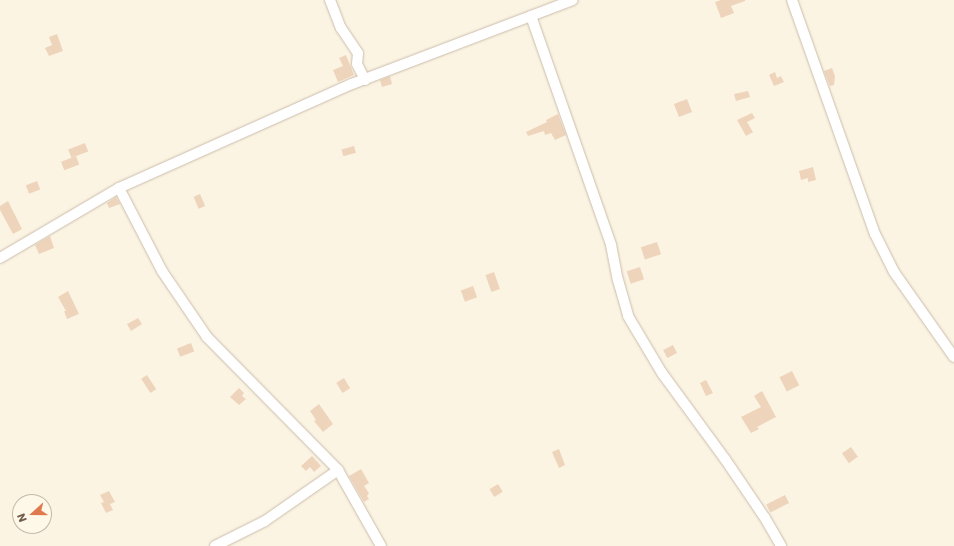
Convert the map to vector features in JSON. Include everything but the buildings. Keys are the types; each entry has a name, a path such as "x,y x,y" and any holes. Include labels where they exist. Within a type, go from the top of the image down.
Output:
{"street":[{"path":"330,0 341,28 358,53 357,64 365,80"},
{"path":"0,258 118,188 365,80 573,0"},
{"path":"792,0 875,234 894,272 954,357"},
{"path":"531,16 611,245 618,280 628,316 662,373 725,459 765,518 781,546"},
{"path":"118,188 162,271 207,337 338,470 381,546"},
{"path":"215,546 265,521 338,470"}]}
